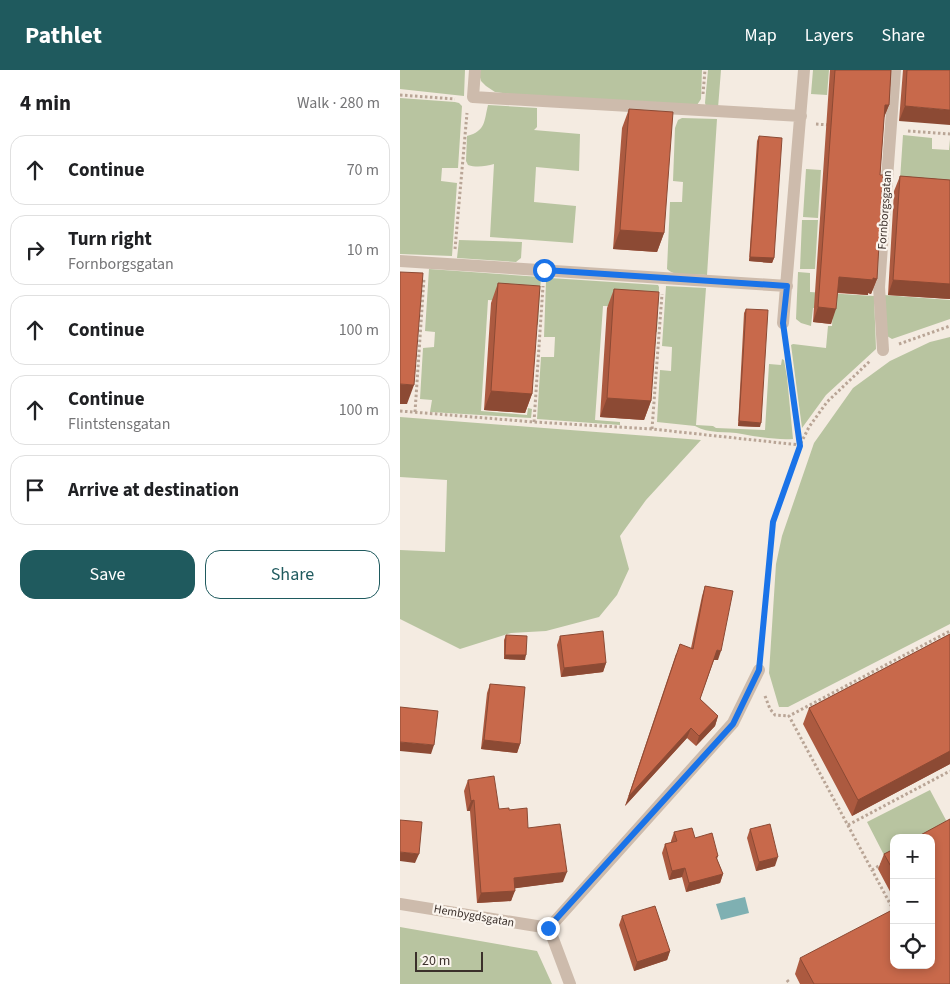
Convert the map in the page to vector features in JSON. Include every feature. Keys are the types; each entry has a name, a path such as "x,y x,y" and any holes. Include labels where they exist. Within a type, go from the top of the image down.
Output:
{"street":[{"path":"475,70 471,99 801,116"},
{"path":"783,323 804,70"},
{"name":"Fornborgsgatan","path":"884,350 879,287 895,70"},
{"path":"400,261 787,286"},
{"path":"570,984 548,928 733,724 759,670"},
{"name":"Hembygdsgatan","path":"400,904 548,928"}],"path":[{"path":"400,96 471,99 454,264"},
{"path":"415,412 425,262"},
{"path":"534,422 544,270"},
{"path":"652,429 663,278"},
{"path":"783,323 800,446"},
{"path":"950,326 939,328 884,350 845,383 827,402 809,427 800,446 773,522 759,670 770,709 775,715 789,716 950,631"},
{"path":"400,411 652,429 800,446"},
{"path":"904,654 909,663"},
{"path":"789,716 890,904"},
{"path":"848,825 950,771"},
{"path":"872,870 886,862"},
{"path":"787,980 790,984"}],"green space":[{"path":"400,70 465,70 464,96 400,89"},
{"path":"478,70 702,70 701,99 697,105 526,96 495,92 481,81"},
{"path":"708,70 721,70 718,108 706,106 705,103"},
{"path":"813,70 829,70 827,95 811,94"},
{"path":"400,98 455,102 462,106 458,168 442,168 441,181 457,183 452,256 400,254"},
{"path":"488,105 537,108 537,127 534,130 580,134 579,171 536,167 534,202 576,206 573,243 490,237 494,164 475,166 468,165 466,161 467,136 481,128 485,121"},
{"path":"682,118 717,119 707,275 680,274 670,272 667,269 670,202 682,202 683,182 673,181 675,128 678,120"},
{"path":"903,135 932,138 932,149 949,150 950,139 950,184 900,180"},
{"path":"806,169 821,170 818,218 803,217"},
{"path":"802,220 818,220 815,269 800,269"},
{"path":"459,240 522,242 521,258 516,262 457,258"},
{"path":"429,269 541,277 538,325 534,324 535,303 488,300 481,411 527,415 528,408 532,409 531,418 430,412 432,400 420,399 423,348 434,347 435,332 425,331"},
{"path":"798,272 810,273 810,292 874,296 876,349 826,395 802,428 791,345 826,348 828,326 832,326 833,309 813,308 811,326 801,323 796,319"},
{"path":"550,278 658,285 659,287 657,332 654,332 654,307 603,306 595,420 620,422 620,425 537,419 541,357 554,357 555,337 544,337 546,281"},
{"path":"666,286 706,288 696,425 713,426 716,428 765,430 769,364 781,365 782,359 784,360 787,377 793,439 774,439 712,431 695,426 657,422 660,370 671,371 672,347 662,346"},
{"path":"884,295 950,300 950,319 892,339 887,336"},
{"path":"950,337 950,624 788,707 779,707 769,673 776,564 782,536 814,443 853,388 890,361 930,342"},
{"path":"400,417 701,440 646,500 620,536 629,569 617,595 599,617 546,631 511,633 460,649 400,619 400,550 445,552 447,480 400,477"},
{"path":"930,790 947,822 924,834 890,834 890,852 884,855 867,822"},
{"path":"400,927 537,951 552,984 400,984"}],"water":[{"path":"745,897 749,913 721,920 716,904"}],"building":[{"path":"835,70 891,70 889,105 885,105 880,175 883,175 877,279 839,277 836,309 818,307"},
{"path":"907,70 950,70 950,110 905,106"},
{"path":"629,109 673,112 664,233 620,230"},
{"path":"759,136 782,138 774,258 750,257"},
{"path":"900,176 950,180 950,284 893,280"},
{"path":"400,272 423,273 414,385 400,384"},
{"path":"498,283 540,286 532,394 491,391"},
{"path":"614,289 659,292 651,401 607,398"},
{"path":"746,309 768,310 761,423 739,421"},
{"path":"705,586 733,591 721,651 717,650 700,699 718,716 699,736 691,728 629,796 680,644 693,649"},
{"path":"603,631 606,663 564,668 560,636"},
{"path":"950,634 950,751 858,800 809,708"},
{"path":"506,635 527,636 526,655 505,655"},
{"path":"490,684 525,687 520,744 484,740"},
{"path":"400,707 438,711 434,745 400,742"},
{"path":"494,776 499,809 527,808 528,828 560,824 567,872 514,878 515,891 481,893 474,800 471,801 468,780"},
{"path":"950,819 950,984 814,984 800,958 890,911 890,969 935,969 935,834 922,834"},
{"path":"400,820 422,822 419,854 400,852"},
{"path":"770,824 778,857 759,862 750,829"},
{"path":"692,828 695,838 712,833 718,856 716,857 723,874 689,883 685,868 672,871 665,844 677,841 674,832"},
{"path":"890,851 890,865 884,854"},
{"path":"655,906 670,951 637,962 622,916"}],"route":[{"path":"544,270 787,286 783,323 800,446 773,522 759,670 733,724 548,928"}]}
